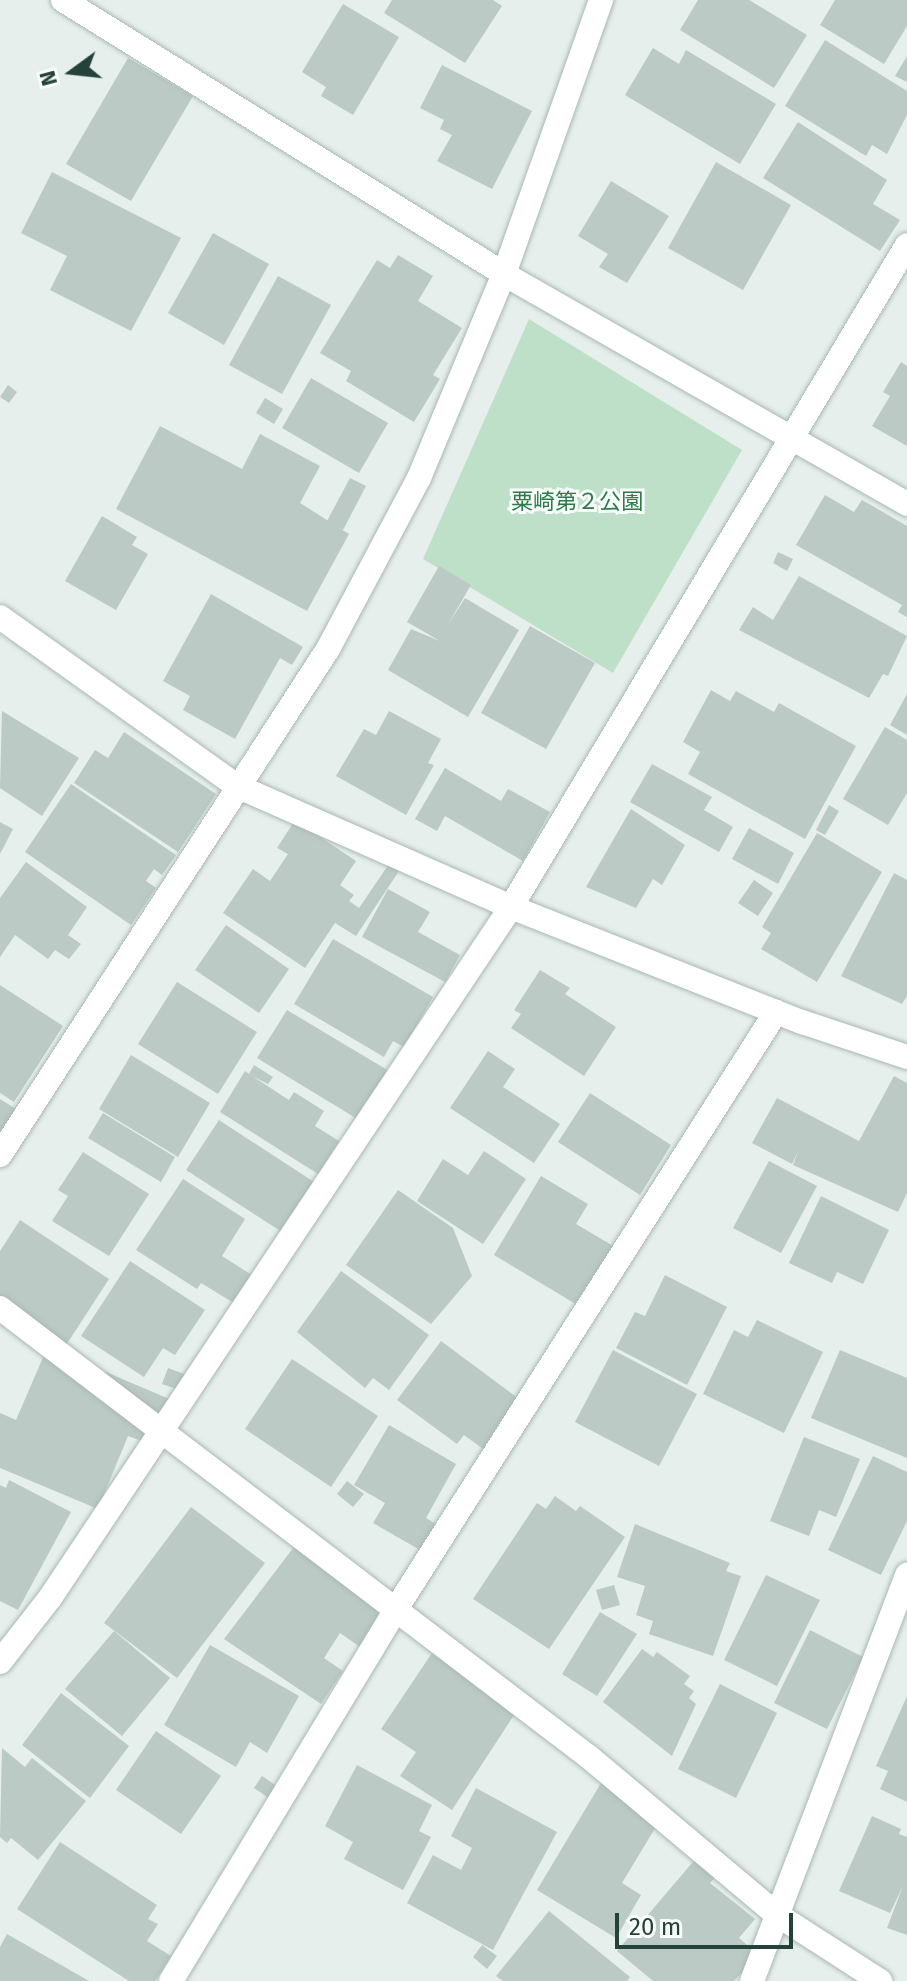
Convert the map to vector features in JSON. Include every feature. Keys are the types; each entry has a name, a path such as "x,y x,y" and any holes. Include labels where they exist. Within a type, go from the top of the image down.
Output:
{"street":[{"path":"63,0 504,274 907,504"},
{"path":"0,1155 328,649 419,478 504,274 601,0"},
{"path":"0,1662 163,1430 511,907 795,439 907,245"},
{"path":"0,617 237,786 511,907 776,1012 907,1057"},
{"path":"171,1981 396,1609 776,1012"},
{"path":"0,1308 589,1757 776,1914 880,1981"},
{"path":"752,1981 907,1575"}],"green space":[{"name":"粟崎第２公園","path":"529,319 742,450 613,673 423,559"}],"building":[{"path":"392,0 493,0 502,6 465,63 384,13"},
{"path":"698,0 749,0 807,35 774,88 680,30"},
{"path":"835,0 907,0 907,26 884,64 820,25"},
{"path":"343,4 399,37 353,115 321,96 326,87 302,72"},
{"path":"825,40 907,91 907,115 887,154 872,145 866,156 785,106"},
{"path":"653,48 679,64 686,50 776,104 740,164 625,95"},
{"path":"907,56 907,82 895,76"},
{"path":"128,58 193,96 131,201 66,164"},
{"path":"442,65 532,111 492,189 437,161 452,135 440,129 444,120 420,108"},
{"path":"798,122 887,180 873,204 900,220 880,251 763,178"},
{"path":"716,162 791,205 743,290 668,248"},
{"path":"52,172 181,238 131,331 50,290 67,256 21,233"},
{"path":"611,181 669,216 627,283 599,267 608,254 578,236"},
{"path":"213,233 269,264 224,345 168,313"},
{"path":"398,255 433,276 418,301 462,328 433,375 440,379 414,422 346,381 351,371 320,353 377,260 390,268"},
{"path":"278,276 331,305 282,394 229,365"},
{"path":"901,362 907,366 907,446 872,426 890,396 883,392"},
{"path":"311,378 388,423 359,473 282,428"},
{"path":"8,385 17,392 9,403 0,397"},
{"path":"265,398 283,409 274,424 256,413"},
{"path":"160,426 242,469 260,434 320,466 300,503 349,534 307,611 116,509"},
{"path":"350,478 366,486 343,530 327,521"},
{"path":"825,495 854,512 862,500 907,526 907,617 898,612 902,605 796,545"},
{"path":"102,516 137,537 132,545 148,554 116,610 65,581"},
{"path":"778,552 793,559 787,571 773,563"},
{"path":"439,566 471,585 447,626 465,598 519,630 468,717 388,670 411,629 440,641 407,622"},
{"path":"799,576 907,636 888,676 883,674 869,698 739,630 753,607 773,620"},
{"path":"211,594 303,647 292,665 280,658 235,739 183,710 190,696 163,681"},
{"path":"530,626 595,663 546,749 481,713"},
{"path":"711,690 730,701 736,691 774,712 779,703 856,746 805,839 688,774 700,752 683,742"},
{"path":"907,694 907,735 890,725"},
{"path":"2,711 79,758 42,816 0,788"},
{"path":"389,711 441,739 428,763 434,765 406,815 336,776 364,729 376,735"},
{"path":"885,727 907,740 907,793 888,825 843,799"},
{"path":"124,732 216,794 178,852 74,783 95,750 108,758"},
{"path":"652,764 712,797 704,810 733,827 719,852 630,802"},
{"path":"445,768 501,801 508,789 550,812 523,861 445,816 437,831 415,819"},
{"path":"71,784 176,855 162,875 154,869 146,881 156,888 131,925 25,852"},
{"path":"829,805 839,811 825,835 816,830"},
{"path":"631,809 685,845 662,885 653,879 636,908 586,887"},
{"path":"295,820 356,861 340,885 354,895 349,901 359,908 391,861 401,868 356,936 335,923 305,968 223,913 253,869 270,881 288,854 277,848"},
{"path":"0,822 13,829 0,854"},
{"path":"749,828 794,853 778,884 732,859"},
{"path":"817,833 882,872 817,982 761,949 771,933 762,927"},
{"path":"26,862 87,907 68,935 81,944 69,959 55,950 48,959 15,935 0,957 0,898"},
{"path":"894,873 907,880 907,996 902,1004 841,976"},
{"path":"754,880 773,893 758,916 738,903"},
{"path":"388,889 430,912 418,932 460,955 445,982 362,937"},
{"path":"226,925 289,969 259,1013 195,970"},
{"path":"333,939 433,997 404,1047 393,1041 384,1057 294,1004"},
{"path":"540,970 570,988 565,994 616,1027 584,1076 511,1028 521,1014 514,1010"},
{"path":"177,982 257,1032 218,1094 138,1044"},
{"path":"0,985 63,1026 14,1102 0,1093"},
{"path":"287,1010 389,1071 359,1120 257,1058"},
{"path":"488,1051 515,1069 503,1087 560,1124 534,1163 450,1108"},
{"path":"131,1055 210,1103 178,1157 99,1109"},
{"path":"254,1065 273,1077 268,1084 252,1076 289,1100 294,1092 324,1111 315,1126 339,1141 318,1174 220,1112 245,1071 249,1074"},
{"path":"894,1076 907,1083 907,1193 898,1212 793,1165 798,1152 792,1164 752,1143 777,1098 859,1141"},
{"path":"590,1093 671,1145 640,1195 558,1142"},
{"path":"0,1099 16,1109 0,1133"},
{"path":"103,1113 175,1157 161,1182 88,1138"},
{"path":"219,1120 314,1182 282,1232 186,1170"},
{"path":"484,1151 526,1179 483,1244 417,1201 443,1159 468,1175"},
{"path":"83,1152 149,1194 109,1256 52,1221 68,1196 58,1190"},
{"path":"769,1161 817,1186 781,1253 733,1228"},
{"path":"541,1176 588,1204 576,1224 620,1250 584,1309 494,1255"},
{"path":"183,1179 245,1219 222,1256 255,1277 237,1305 201,1283 197,1289 136,1250"},
{"path":"398,1190 453,1228 472,1276 431,1324 346,1265"},
{"path":"821,1196 889,1230 863,1284 837,1272 832,1283 789,1263"},
{"path":"20,1220 109,1279 61,1353 14,1316 6,1328 0,1324 0,1251"},
{"path":"130,1261 205,1310 175,1355 163,1348 144,1377 81,1336"},
{"path":"341,1271 429,1335 389,1390 373,1378 365,1388 297,1332"},
{"path":"665,1275 727,1307 687,1385 616,1348 635,1312 645,1316"},
{"path":"757,1320 823,1352 784,1433 703,1394 734,1330 748,1337"},
{"path":"441,1341 527,1405 490,1454 464,1435 457,1444 397,1400"},
{"path":"613,1350 697,1394 659,1466 575,1422"},
{"path":"840,1350 907,1378 907,1458 811,1418"},
{"path":"44,1355 102,1380 106,1372 181,1404 147,1443 128,1436 98,1509 0,1468 0,1413 16,1420"},
{"path":"292,1359 378,1416 331,1487 245,1429"},
{"path":"168,1368 187,1375 182,1391 162,1384"},
{"path":"389,1425 456,1464 426,1518 436,1524 420,1550 373,1523 385,1503 354,1485"},
{"path":"804,1437 860,1459 836,1517 819,1510 809,1536 770,1521"},
{"path":"873,1456 907,1472 907,1521 881,1575 828,1550"},
{"path":"9,1480 71,1512 18,1610 0,1601 0,1485 6,1488"},
{"path":"347,1481 364,1494 353,1507 337,1494"},
{"path":"555,1496 576,1511 580,1506 625,1537 549,1649 473,1599 537,1503 546,1509"},
{"path":"191,1507 265,1563 177,1678 104,1623"},
{"path":"635,1524 730,1563 726,1571 741,1576 713,1656 649,1634 653,1621 636,1615 645,1586 617,1577"},
{"path":"300,1539 384,1612 360,1647 340,1633 324,1658 343,1671 321,1704 224,1639"},
{"path":"766,1575 820,1600 777,1686 724,1660"},
{"path":"614,1585 620,1605 602,1610 596,1590"},
{"path":"600,1612 637,1634 597,1696 562,1674"},
{"path":"810,1630 863,1657 827,1729 774,1703"},
{"path":"114,1631 170,1678 122,1736 65,1689"},
{"path":"210,1645 299,1696 267,1753 250,1742 236,1767 164,1725"},
{"path":"642,1649 653,1657 657,1652 690,1676 684,1684 694,1691 689,1698 696,1704 672,1756 603,1702"},
{"path":"434,1650 520,1706 452,1810 400,1776 416,1752 381,1729"},
{"path":"720,1684 777,1713 736,1798 678,1769"},
{"path":"61,1693 129,1746 90,1798 22,1745"},
{"path":"907,1696 907,1802 880,1789 888,1771 876,1766"},
{"path":"156,1731 221,1776 181,1834 116,1790"},
{"path":"2,1748 25,1767 32,1758 86,1801 38,1860 11,1838 7,1843 0,1837"},
{"path":"357,1765 432,1805 419,1831 431,1837 403,1890 344,1859 353,1842 325,1826"},
{"path":"262,1776 278,1787 270,1799 254,1788"},
{"path":"601,1783 660,1820 622,1883 641,1895 616,1938 537,1890"},
{"path":"476,1788 557,1832 493,1950 407,1903 433,1855 461,1870 472,1848 451,1836"},
{"path":"872,1816 901,1829 899,1834 907,1837 907,1935 887,1928 903,1886 890,1913 839,1891"},
{"path":"60,1842 157,1905 148,1919 158,1924 147,1941 171,1956 155,1981 129,1981 17,1909"},
{"path":"704,1849 725,1866 710,1883 755,1919 739,1938 758,1954 734,1981 653,1981 617,1951"},
{"path":"549,1911 630,1977 627,1981 503,1981 496,1976"},
{"path":"7,1934 89,1981 0,1981 0,1947"},
{"path":"482,1945 497,1956 487,1969 473,1957"}]}
